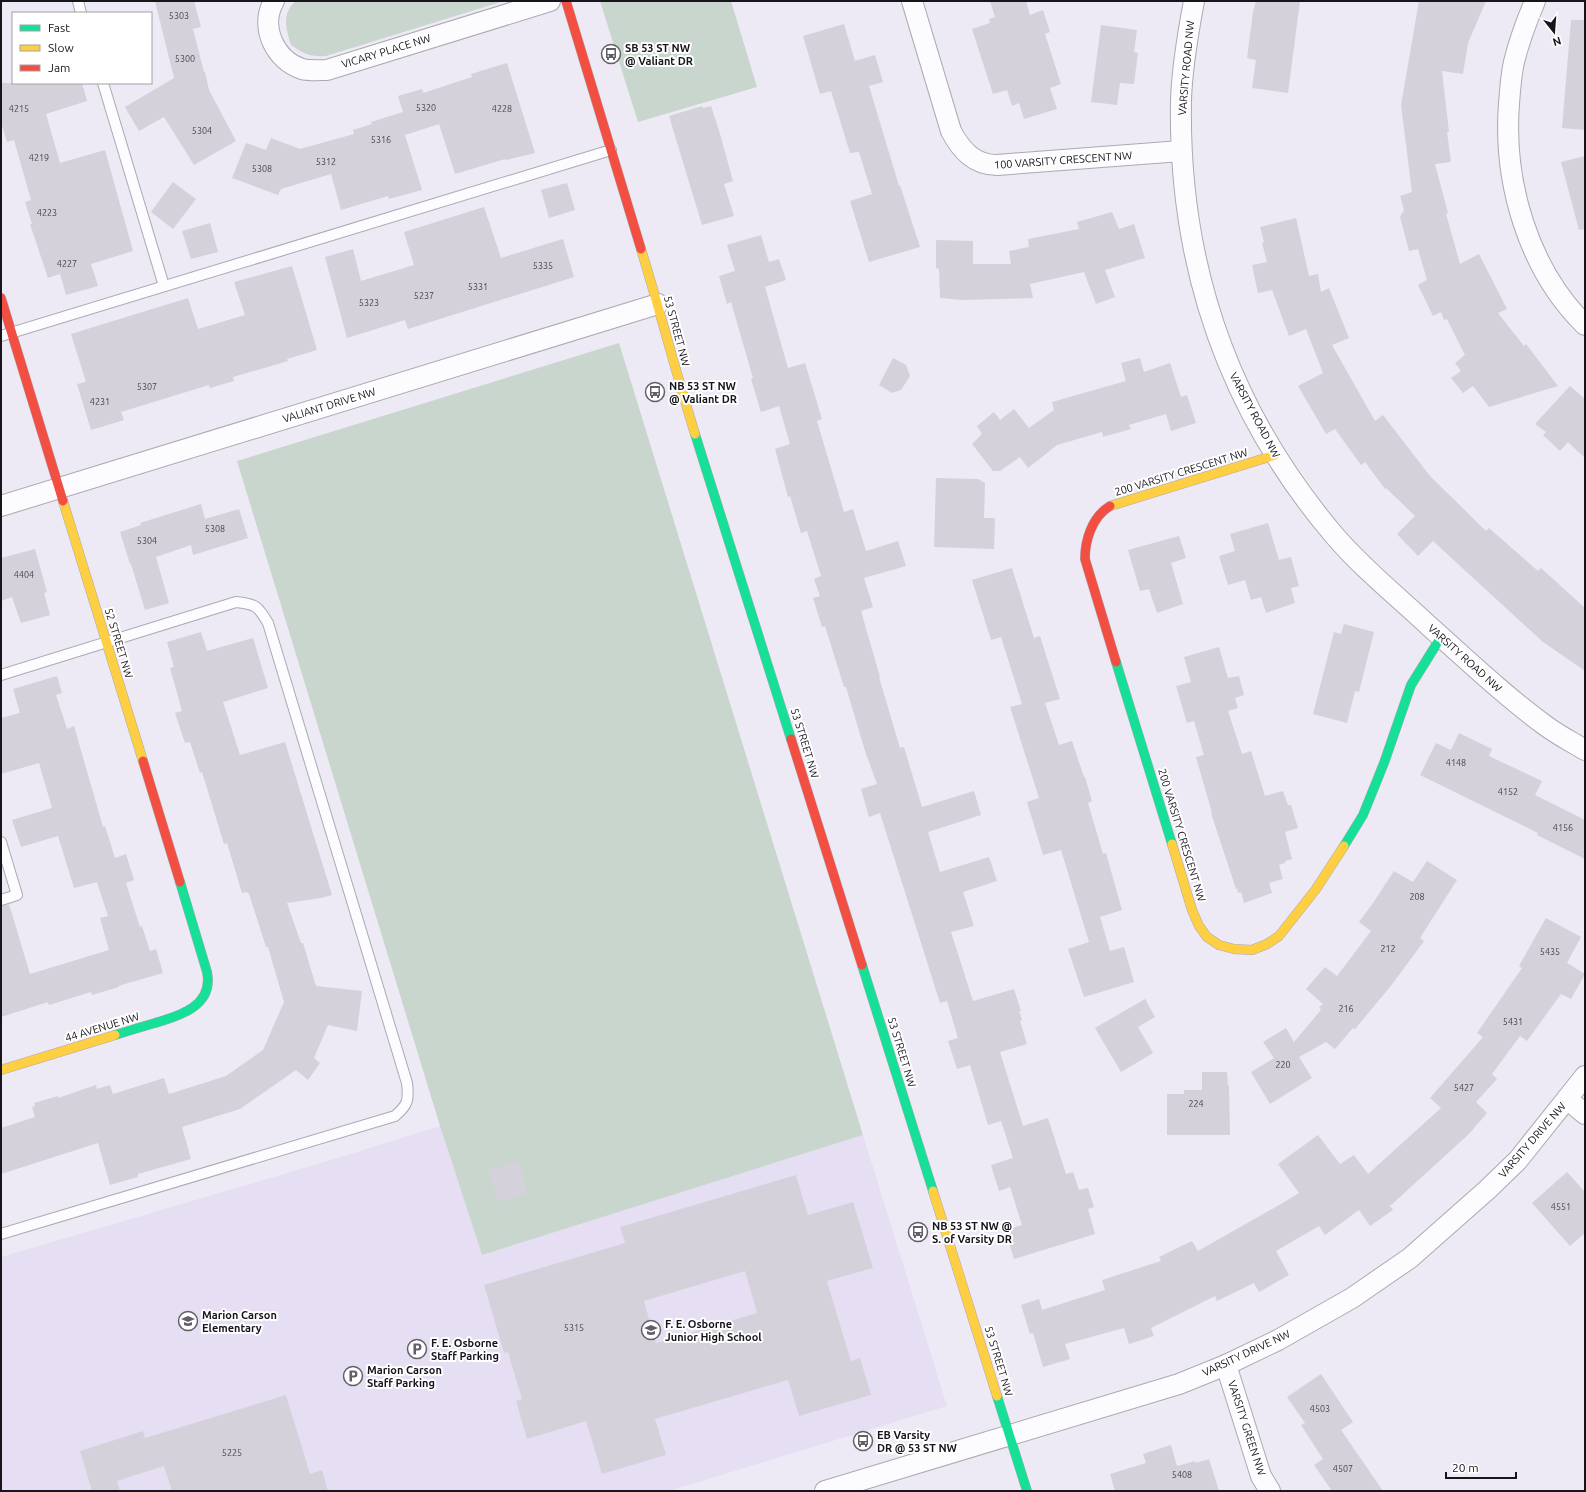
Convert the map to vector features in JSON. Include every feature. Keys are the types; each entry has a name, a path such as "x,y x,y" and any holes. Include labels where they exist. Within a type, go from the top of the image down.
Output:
{"street":[{"name":"VICARY PLACE NW","path":"274,1 269,15 268,26 270,36 275,47 282,57 292,64 303,69 315,71 327,70 550,1"},
{"name":"53 STREET NW","path":"566,1 658,304 663,328 681,390 1027,1491"},
{"name":"100 VARSITY CRESCENT NW","path":"912,1 951,131 958,145 976,160 988,165 997,165 1181,151"},
{"name":"VARSITY ROAD NW","path":"1194,1 1187,36 1181,98 1181,151 1187,210 1197,267 1210,314 1225,356 1240,391 1275,455 1303,495 1335,536 1441,637 1506,693 1547,727 1585,750"},
{"path":"1535,1 1514,62 1508,118 1508,147 1510,166 1516,200 1524,227 1540,261 1556,290 1585,325"},
{"name":"52 STREET NW","path":"1,298 205,963 208,982 205,996"},
{"name":"VALIANT DRIVE NW","path":"1,506 658,304"},
{"name":"200 VARSITY CRESCENT NW","path":"1275,455 1108,507 1095,520 1088,535 1084,549 1085,559 1192,910 1199,926 1207,937 1219,945 1252,950 1267,944 1279,936 1290,923 1342,850 1363,815 1384,763 1411,685 1441,637"},
{"name":"44 AVENUE NW","path":"1,1070 181,1016 195,1006 205,996"},
{"name":"VARSITY DRIVE NW","path":"825,1491 1179,1384 1226,1365 1278,1340 1352,1298 1410,1258 1487,1190 1518,1160 1585,1076"},
{"path":"1567,1100 1585,1114"},
{"name":"VARSITY GREEN NW","path":"1226,1365 1261,1476 1270,1491"}],"lane":[{"path":"78,1 81,12"},
{"path":"103,84 164,286"},
{"path":"1,336 611,150"},
{"path":"1,675 236,602 253,604 260,610 268,623 407,1084 409,1097 404,1108 395,1116 1,1234"},
{"path":"1,842 16,895 1,900"}],"shaded area":[{"path":"296,1 504,1 326,56 316,56 300,51 291,45 286,22 288,11"},
{"path":"600,1 731,1 757,87 638,122"},
{"path":"619,343 863,1135 482,1255 440,1126 237,461"},
{"path":"440,1126 482,1255 863,1135 947,1406 669,1491 1,1491 1,1257 328,1161"}],"building":[{"path":"155,1 194,1 201,27 193,29 209,90 236,141 194,165 164,117 139,131 125,107 174,78"},
{"path":"990,1 1026,1 1030,15 1043,10 1050,32 1045,34 1061,84 1050,88 1057,109 1024,119 1019,103 1012,106 1007,90 993,94 972,29 990,23 989,19 995,17"},
{"path":"1256,1 1300,1 1288,93 1252,88 1256,60 1247,58 1253,12"},
{"path":"1419,1 1486,1 1468,43 1463,74 1442,71 1451,162 1435,164 1448,213 1446,214 1460,264 1479,254 1507,309 1498,313 1524,346 1526,344 1558,386 1489,407 1473,386 1463,393 1451,378 1461,371 1455,363 1465,355 1447,319 1444,320 1441,312 1433,316 1418,285 1427,280 1418,249 1409,251 1400,217 1404,210 1400,196 1412,192 1401,105"},
{"path":"1571,20 1585,20 1585,130 1562,128"},
{"path":"844,24 855,61 875,55 883,82 869,86 899,186 900,185 920,247 869,262 850,201 872,194 859,152 850,153 831,91 820,94 803,36"},
{"path":"1101,25 1137,30 1134,52 1138,53 1134,84 1120,83 1117,105 1091,102"},
{"path":"507,63 535,153 505,159 455,174 439,124 405,135 422,190 389,199 388,196 341,210 331,174 281,189 278,195 232,178 246,143 266,150 271,138 300,149 354,134 353,130 372,124 371,122 403,112 398,96 422,89 423,93 472,77 471,74"},
{"path":"1,83 82,84 87,101 46,114 60,163 105,150 133,251 91,264 98,286 66,295 60,274 48,278 30,224 32,224 25,202 31,200 14,140 7,142 1,122"},
{"path":"702,106 703,108 711,106 720,134 733,181 724,184 734,216 702,225 669,116"},
{"path":"1585,156 1585,229 1579,230 1561,162"},
{"path":"173,182 196,199 173,229 151,212"},
{"path":"567,183 575,210 549,218 541,190"},
{"path":"484,207 501,258 563,239 574,277 408,329 405,320 347,338 325,257 353,249 361,281 414,265 404,232"},
{"path":"1112,212 1119,229 1134,224 1145,258 1105,270 1115,297 1096,304 1084,272 1030,284 1033,298 962,300 940,298 939,269 936,268 936,240 973,241 973,264 1011,264 1009,251 1029,247 1028,239 1079,229 1077,222"},
{"path":"1296,218 1309,276 1318,274 1321,292 1329,288 1349,338 1332,345 1375,421 1383,415 1430,476 1486,531 1489,528 1538,571 1541,568 1585,608 1585,671 1543,642 1433,541 1418,556 1397,534 1415,516 1386,488 1385,489 1365,462 1361,465 1335,429 1326,434 1298,386 1323,373 1306,329 1289,336 1272,290 1258,293 1252,265 1267,262 1260,227"},
{"path":"210,223 218,252 191,259 182,231"},
{"path":"761,235 769,262 779,259 786,280 765,287 788,368 805,363 822,419 817,421 844,512 853,509 866,551 898,541 906,566 864,578 873,607 861,611 900,748 904,747 922,807 974,791 981,815 928,832 940,872 989,857 997,881 963,892 974,926 951,932 973,1001 1014,989 1021,1011 1019,1011 1022,1020 1020,1021 1027,1044 1000,1052 1023,1126 1048,1118 1066,1174 1073,1172 1079,1190 1088,1188 1094,1207 1088,1209 1095,1234 1014,1259 1005,1230 1022,1225 1010,1187 999,1191 991,1165 1013,1158 1001,1121 988,1125 970,1065 957,1069 948,1041 958,1038 947,1001 940,1003 880,813 869,817 861,789 877,784 865,751 846,687 844,687 825,626 822,627 813,598 820,596 814,579 821,576 807,531 801,533 790,496 788,497 775,449 790,444 779,406 761,412 751,379 753,378 731,302 727,304 719,276 735,271 727,245"},
{"path":"292,266 317,350 287,359 288,361 233,377 234,381 210,388 209,385 121,412 124,420 91,430 77,384 86,382 71,334 188,298 198,329 245,315 234,282"},
{"path":"893,358 906,365 910,376 901,390 892,393 879,385"},
{"path":"1140,358 1144,372 1170,363 1181,397 1187,395 1196,423 1171,431 1166,414 1129,425 1131,429 1103,437 1102,432 1057,445 1028,468 1020,457 1000,471 993,471 972,444 982,434 977,426 994,412 1000,420 1014,409 1029,428 1054,410 1052,402 1126,381 1121,363"},
{"path":"1570,386 1585,399 1585,458 1568,442 1560,451 1543,435 1546,432 1535,424"},
{"path":"936,478 978,479 985,483 984,518 995,518 994,549 934,547"},
{"path":"201,504 205,519 239,509 248,538 193,555 191,545 156,557 169,603 145,610 120,532 141,525 140,523"},
{"path":"1268,523 1279,560 1291,557 1299,586 1291,588 1295,603 1266,613 1261,597 1251,600 1245,580 1228,585 1219,556 1235,551 1230,534"},
{"path":"1179,536 1186,558 1171,563 1183,604 1157,613 1149,589 1140,591 1128,550"},
{"path":"35,549 47,592 44,593 50,615 21,623 12,597 1,601 1,558"},
{"path":"1012,568 1034,638 1040,636 1060,699 1045,703 1059,745 1072,741 1092,801 1088,803 1103,854 1106,853 1122,910 1100,917 1110,951 1124,947 1134,982 1084,997 1068,949 1089,942 1061,850 1043,855 1027,802 1039,798 1010,707 1022,704 1001,637 991,640 972,580"},
{"path":"1344,624 1374,632 1359,692 1355,691 1347,723 1313,714 1334,632 1341,634"},
{"path":"201,632 207,651 253,638 268,688 223,702 240,755 285,742 332,895 287,903 301,943 303,943 316,986 362,991 357,1031 328,1025 314,1058 320,1063 308,1080 296,1070 240,1109 182,1127 191,1159 138,1174 138,1177 110,1185 98,1143 1,1174 1,1128 35,1117 32,1107 35,1106 34,1103 58,1096 58,1098 96,1085 97,1089 110,1085 113,1094 164,1078 169,1094 226,1076 263,1050 284,1002 268,947 266,947 249,894 247,892 242,893 227,843 224,844 202,772 200,773 190,742 185,743 175,713 182,711 170,668 174,667 167,642"},
{"path":"1219,647 1228,678 1239,676 1244,695 1235,698 1238,708 1228,711 1242,754 1251,751 1265,796 1283,791 1288,805 1291,805 1298,828 1285,832 1292,859 1279,865 1283,879 1269,883 1272,893 1244,903 1241,892 1238,893 1237,888 1236,889 1211,813 1196,757 1204,755 1194,721 1187,723 1176,686 1191,682 1184,657"},
{"path":"57,676 62,693 56,695 67,729 74,726 103,827 105,826 115,858 126,854 134,880 126,883 140,927 142,926 150,951 156,949 163,973 92,995 91,992 49,1005 48,1002 1,1017 1,906 9,904 30,974 109,950 100,918 108,916 97,882 74,888 58,836 21,847 12,820 52,808 39,763 1,774 1,718 20,713 13,689"},
{"path":"1459,733 1492,749 1489,756 1542,781 1535,795 1585,820 1585,859 1537,835 1538,833 1420,775 1436,743 1451,750"},
{"path":"1427,861 1457,880 1420,938 1424,941 1390,987 1355,1029 1353,1028 1335,1049 1326,1042 1299,1057 1312,1078 1270,1104 1251,1072 1274,1058 1263,1042 1286,1028 1294,1042 1321,1010 1319,1007 1323,1004 1306,989 1325,967 1337,976 1371,931 1359,922 1394,871 1413,882"},
{"path":"1546,918 1581,937 1567,963 1585,974 1571,999 1561,994 1527,1041 1520,1036 1492,1074 1497,1079 1476,1102 1487,1113 1469,1134 1390,1206 1393,1210 1370,1226 1359,1210 1325,1235 1319,1226 1276,1251 1289,1275 1259,1292 1254,1283 1217,1301 1215,1296 1151,1328 1154,1336 1129,1344 1124,1328 1065,1344 1070,1359 1043,1367 1033,1333 1030,1334 1021,1305 1039,1299 1042,1310 1105,1290 1102,1280 1161,1261 1159,1257 1192,1241 1198,1251 1281,1204 1299,1193 1278,1164 1318,1135 1340,1164 1354,1155 1368,1174 1441,1108 1430,1098 1483,1037 1477,1033 1522,968 1519,966"},
{"path":"1145,999 1155,1017 1138,1027 1153,1053 1121,1072 1095,1028"},
{"path":"1202,1072 1227,1072 1228,1086 1229,1085 1230,1135 1167,1135 1167,1094 1184,1094 1184,1090 1202,1090"},
{"path":"518,1161 528,1193 498,1202 488,1171"},
{"path":"1567,1172 1585,1192 1585,1233 1570,1246 1532,1203"},
{"path":"796,1175 808,1215 853,1202 873,1268 827,1281 851,1361 860,1358 871,1395 799,1416 788,1380 655,1419 666,1455 602,1474 586,1421 527,1439 516,1401 522,1399 508,1352 504,1353 484,1285 625,1243 620,1227","holes":["745,1271 757,1313 656,1343 644,1301"]},
{"path":"1321,1374 1353,1422 1341,1430 1383,1491 1332,1491 1314,1465 1323,1459 1301,1425 1305,1423 1287,1397"},
{"path":"286,1395 310,1474 322,1470 328,1491 172,1491 164,1466 117,1481 120,1491 92,1491 80,1451 143,1431 145,1438"},
{"path":"1171,1445 1177,1466 1209,1459 1219,1491 1115,1491 1110,1474 1146,1463 1143,1454"}],"traffic: fast":[{"path":"695,434 791,739"},
{"path":"1344,846 1363,815 1384,763 1411,685 1441,637"},
{"path":"1116,662 1172,844"},
{"path":"115,1035 184,1013 193,1008 205,993 208,984 207,972 180,882"},
{"path":"862,965 933,1191"},
{"path":"997,1396 1027,1491"}],"traffic: slow":[{"path":"641,249 695,434"},
{"path":"1110,506 1275,455"},
{"path":"63,501 143,761"},
{"path":"1172,844 1192,910 1199,926 1207,937 1219,945 1234,949 1252,950 1267,944 1279,936 1316,889 1344,846"},
{"path":"1,1070 115,1035"},
{"path":"933,1191 997,1396"}],"traffic: jam":[{"path":"566,1 641,249"},
{"path":"1,298 63,501"},
{"path":"1110,506 1098,516 1094,523 1086,544 1085,559 1116,662"},
{"path":"791,739 862,965"},
{"path":"143,761 180,882"}],"place":[{"name":"SB 53 ST NW @ Valiant DR","path":"611,54"},
{"name":"NB 53 ST NW @ Valiant DR","path":"655,392"},
{"name":"NB 53 ST NW @ S. of Varsity DR","path":"918,1232"},
{"name":"Marion Carson Elementary","path":"188,1321"},
{"name":"F. E. Osborne Junior High School","path":"651,1330"},
{"name":"F. E. Osborne Staff Parking","path":"417,1349"},
{"name":"Marion Carson Staff Parking","path":"353,1376"},
{"name":"EB Varsity DR @ 53 ST NW","path":"863,1441"}]}
